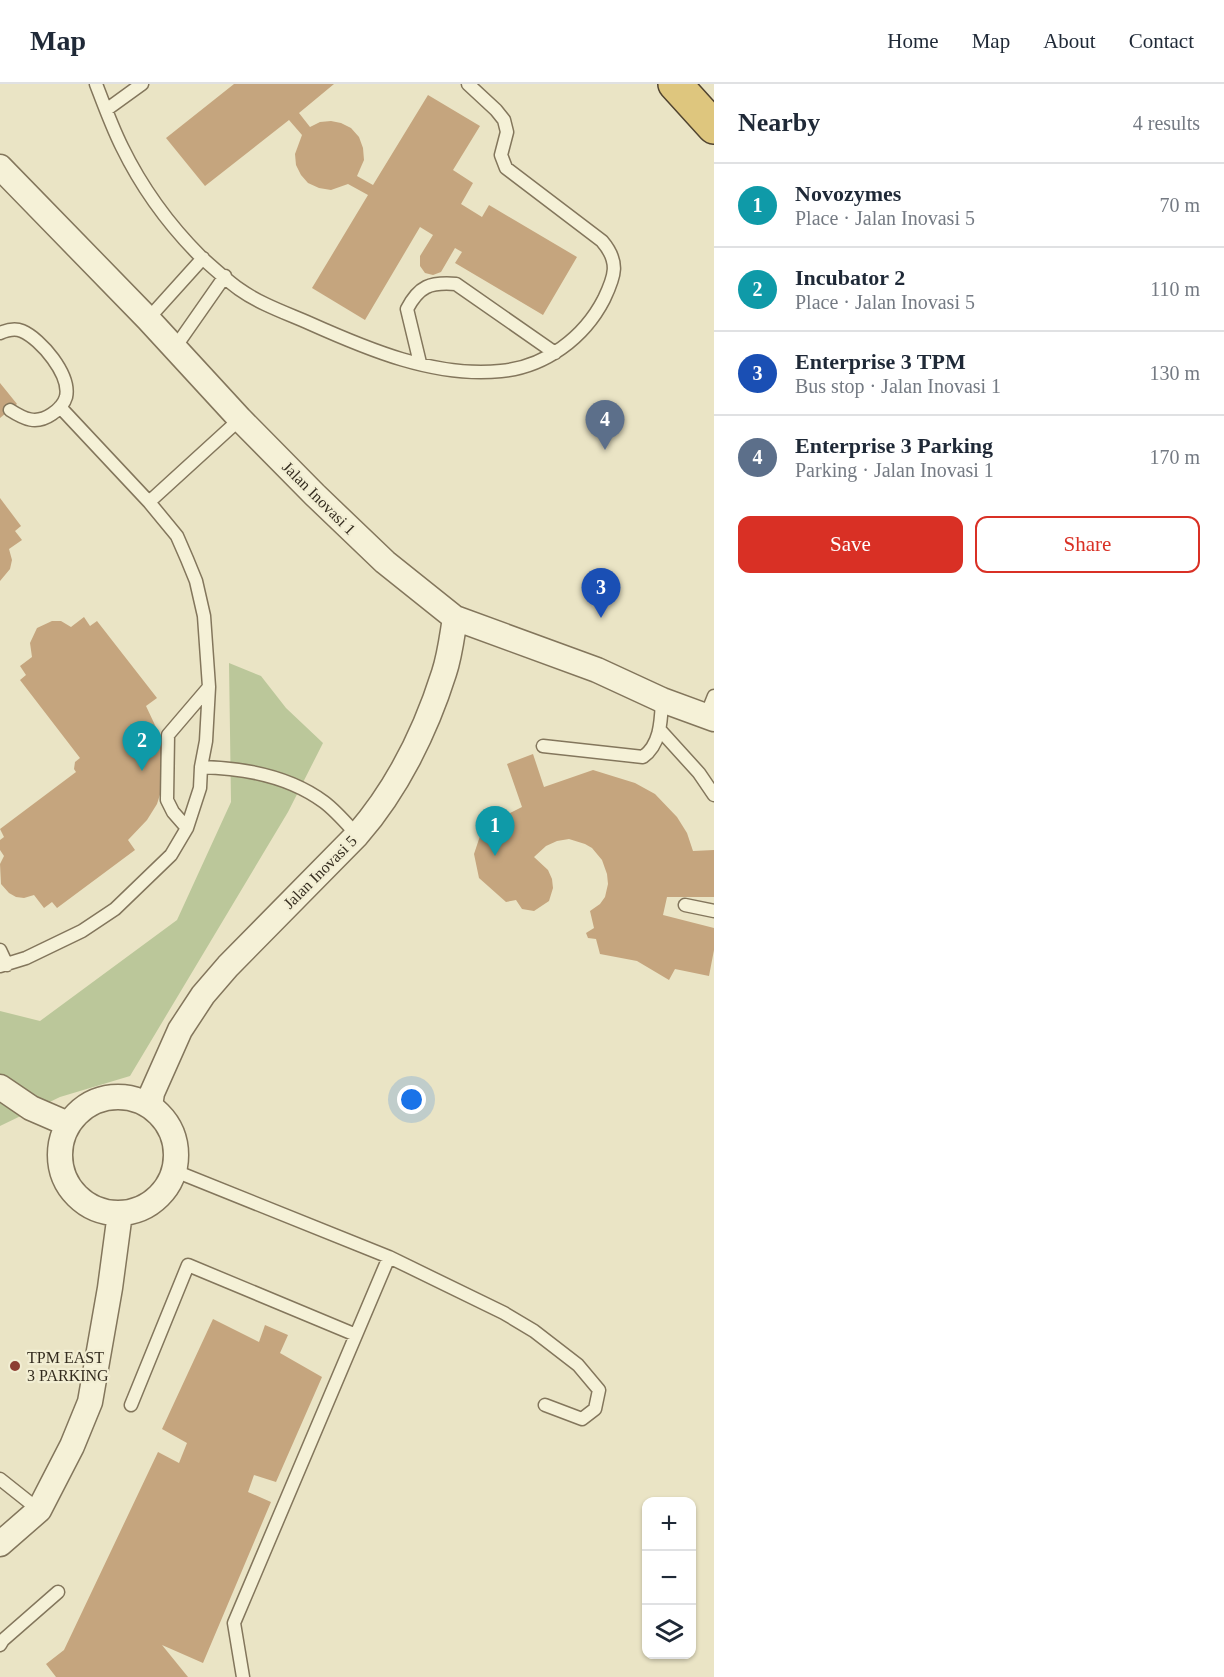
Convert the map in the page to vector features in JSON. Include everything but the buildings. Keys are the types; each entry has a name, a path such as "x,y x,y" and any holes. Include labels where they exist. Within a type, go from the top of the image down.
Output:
{"highway":[{"path":"675,84 714,127"}],"street":[{"name":"Jalan Inovasi 1","path":"0,167 148,319 174,350 240,419 385,562 455,618 597,670 662,700 711,710"},
{"name":"Jalan Inovasi 5","path":"150,1106 152,1093 180,1030 203,995 228,966 378,812 426,720 445,671 455,618"},
{"path":"0,1087 32,1108 68,1124"},
{"path":"114,1096 133,1098 150,1106 161,1115 170,1128 176,1149 175,1172 164,1191 148,1206 120,1213 105,1212 88,1205 74,1193 64,1177 60,1159 61,1140 68,1124 80,1110 96,1100 114,1096"},
{"path":"0,1544 39,1510 72,1446 90,1402 110,1288 120,1213"}],"lane":[{"path":"96,84 122,147 156,205 172,226 203,258 238,289 343,338 420,363 459,371 502,371 523,367 555,352 583,330 597,311 612,280 615,270 614,261 603,241 506,168 501,155 507,132 504,120 468,84"},
{"path":"106,110 142,84"},
{"path":"148,319 203,258"},
{"path":"174,350 225,276"},
{"path":"420,363 407,309 416,292 436,282 456,284 555,352"},
{"path":"0,333 7,329 21,330 50,353 65,383 66,396 60,407 48,417 37,421 24,419 10,410"},
{"path":"0,950 3,965 49,948 82,931 115,909 171,855 187,828 200,788 206,741 209,687 204,616 196,581 177,536 149,501 60,407"},
{"path":"149,501 240,419"},
{"path":"187,828 172,812 166,800 168,735 209,687"},
{"path":"543,746 643,757 650,751 660,730 662,700"},
{"path":"660,730 699,773 714,795"},
{"path":"201,767 253,772 307,790 326,804 357,835"},
{"path":"685,906 714,911"},
{"path":"175,1172 389,1257 495,1308 534,1331 578,1365 599,1390 595,1409 582,1419 545,1405"},
{"path":"243,1677 234,1623 389,1257"},
{"path":"131,1405 188,1265 356,1335"},
{"path":"0,1479 39,1510"},
{"path":"0,1645 58,1592"}],"green space":[{"path":"229,663 261,676 286,708 323,743 288,812 130,1076 60,1097 0,1126 0,1011 40,1021 177,920 231,802"}],"place":[{"name":"Enterprise 3 Parking","path":"605,450"},
{"name":"Enterprise 3 TPM","path":"601,618"},
{"name":"Incubator 2","path":"142,771"},
{"name":"Novozymes","path":"495,856"},
{"name":"TPM EAST 3 PARKING","path":"15,1366"}]}
